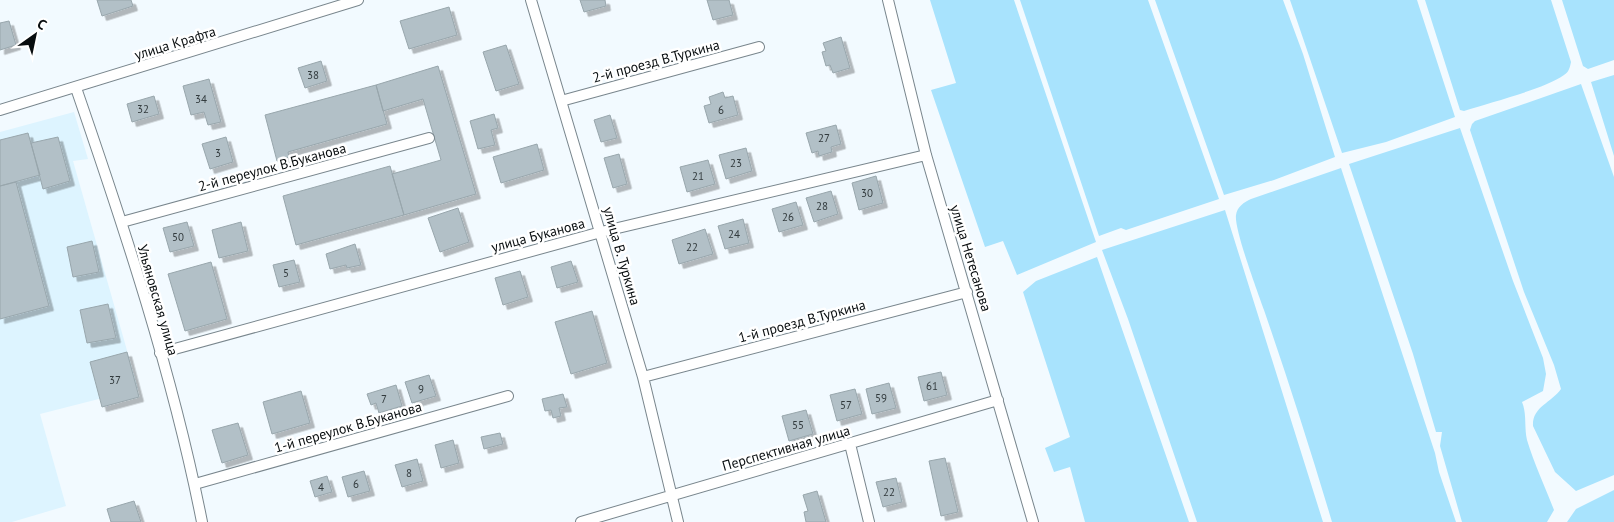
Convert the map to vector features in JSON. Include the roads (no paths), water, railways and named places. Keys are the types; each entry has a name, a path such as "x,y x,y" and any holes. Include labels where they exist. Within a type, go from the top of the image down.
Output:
{"street":[{"name":"улица Крафта","path":"0,110 358,0"},
{"name":"улица В. Туркина","path":"531,0 643,377 670,496 678,522"},
{"name":"улица Нетесанова","path":"888,0 926,155 1033,522"},
{"name":"2-й проезд В.Туркина","path":"561,101 759,47"},
{"name":"Ульяновская улица","path":"76,88 122,222 195,484 202,522"},
{"name":"2-й переулок В.Буканова","path":"122,222 430,138"},
{"name":"улица Буканова","path":"160,354 601,232 926,155"},
{"name":"1-й проезд В.Туркина","path":"643,377 967,292"},
{"name":"1-й переулок В.Буканова","path":"195,484 508,396"},
{"name":"Перспективная улица","path":"581,522 998,400"},
{"path":"850,444 869,522"}]}
